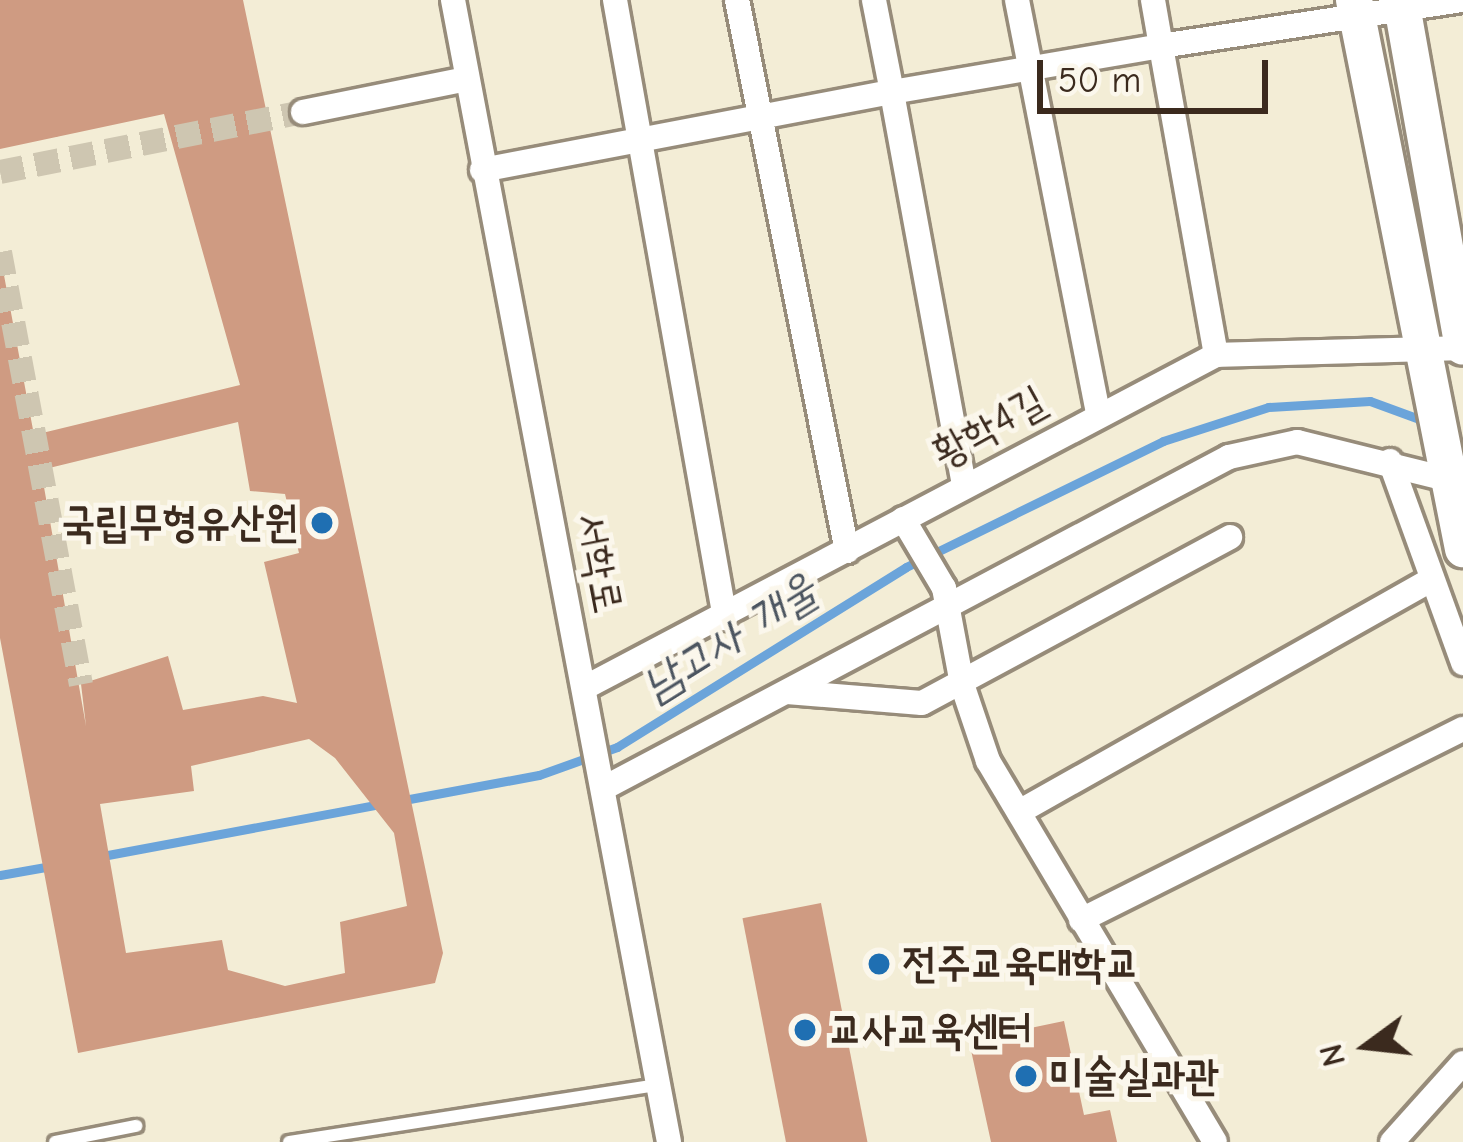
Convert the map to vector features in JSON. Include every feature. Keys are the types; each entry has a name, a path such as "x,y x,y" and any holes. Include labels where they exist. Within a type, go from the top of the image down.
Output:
{"street":[{"name":"서학로","path":"453,0 669,1142"},
{"path":"615,0 725,618"},
{"path":"737,0 847,551"},
{"path":"874,0 964,484"},
{"path":"1017,0 1098,412"},
{"path":"1153,0 1216,355"},
{"path":"482,170 1357,8 1463,0"},
{"path":"1402,4 1463,347"},
{"path":"1357,8 1422,364 1463,549"},
{"path":"303,112 466,80"},
{"name":"황학4길","path":"584,688 847,551 910,529 964,484 1216,355 1422,364 1463,347"},
{"path":"602,780 787,692 946,603 1229,457 1297,442 1449,475"},
{"path":"1390,461 1463,663"},
{"path":"910,529 946,603 962,684 988,761 1215,1142"},
{"path":"787,692 922,703 1231,537"},
{"path":"1019,812 1432,579"},
{"path":"1081,920 1463,729"},
{"path":"1392,1142 1463,1063"}],"lane":[{"path":"289,1142 658,1085"},
{"path":"55,1142 136,1126"}],"building":[{"name":"국립무형유산원","path":"0,0 243,0 443,953 435,983 78,1053 0,638 0,254 34,435 240,385 164,114 0,149","holes":["238,422 250,491 285,494 299,553 264,562 297,703 263,696 183,710 168,656 81,684 86,726 41,470","309,739 335,758 394,833 407,906 340,922 345,973 285,986 228,970 222,940 126,953 100,804 194,791 191,766"]},
{"name":"교사교육센터","path":"821,903 867,1142 786,1142 742,918"},
{"name":"미술실과관","path":"1064,1021 1084,1115 1110,1110 1117,1142 991,1142 969,1041"}],"waterway":[{"name":"남고사 개울","path":"404,800 539,775 617,747 906,567 1163,441 1268,407 1370,401 1430,423"},
{"name":"남고사 개울","path":"97,857 381,804"},
{"name":"남고사 개울","path":"0,875 51,866"}],"tunnel":[{"path":"0,172 303,112"},
{"path":"0,252 81,684"}],"place":[{"name":"국립무형유산원","path":"322,523"},
{"name":"전주교육대학교","path":"879,964"},
{"name":"교사교육센터","path":"805,1030"},
{"name":"미술실과관","path":"1026,1076"}]}
